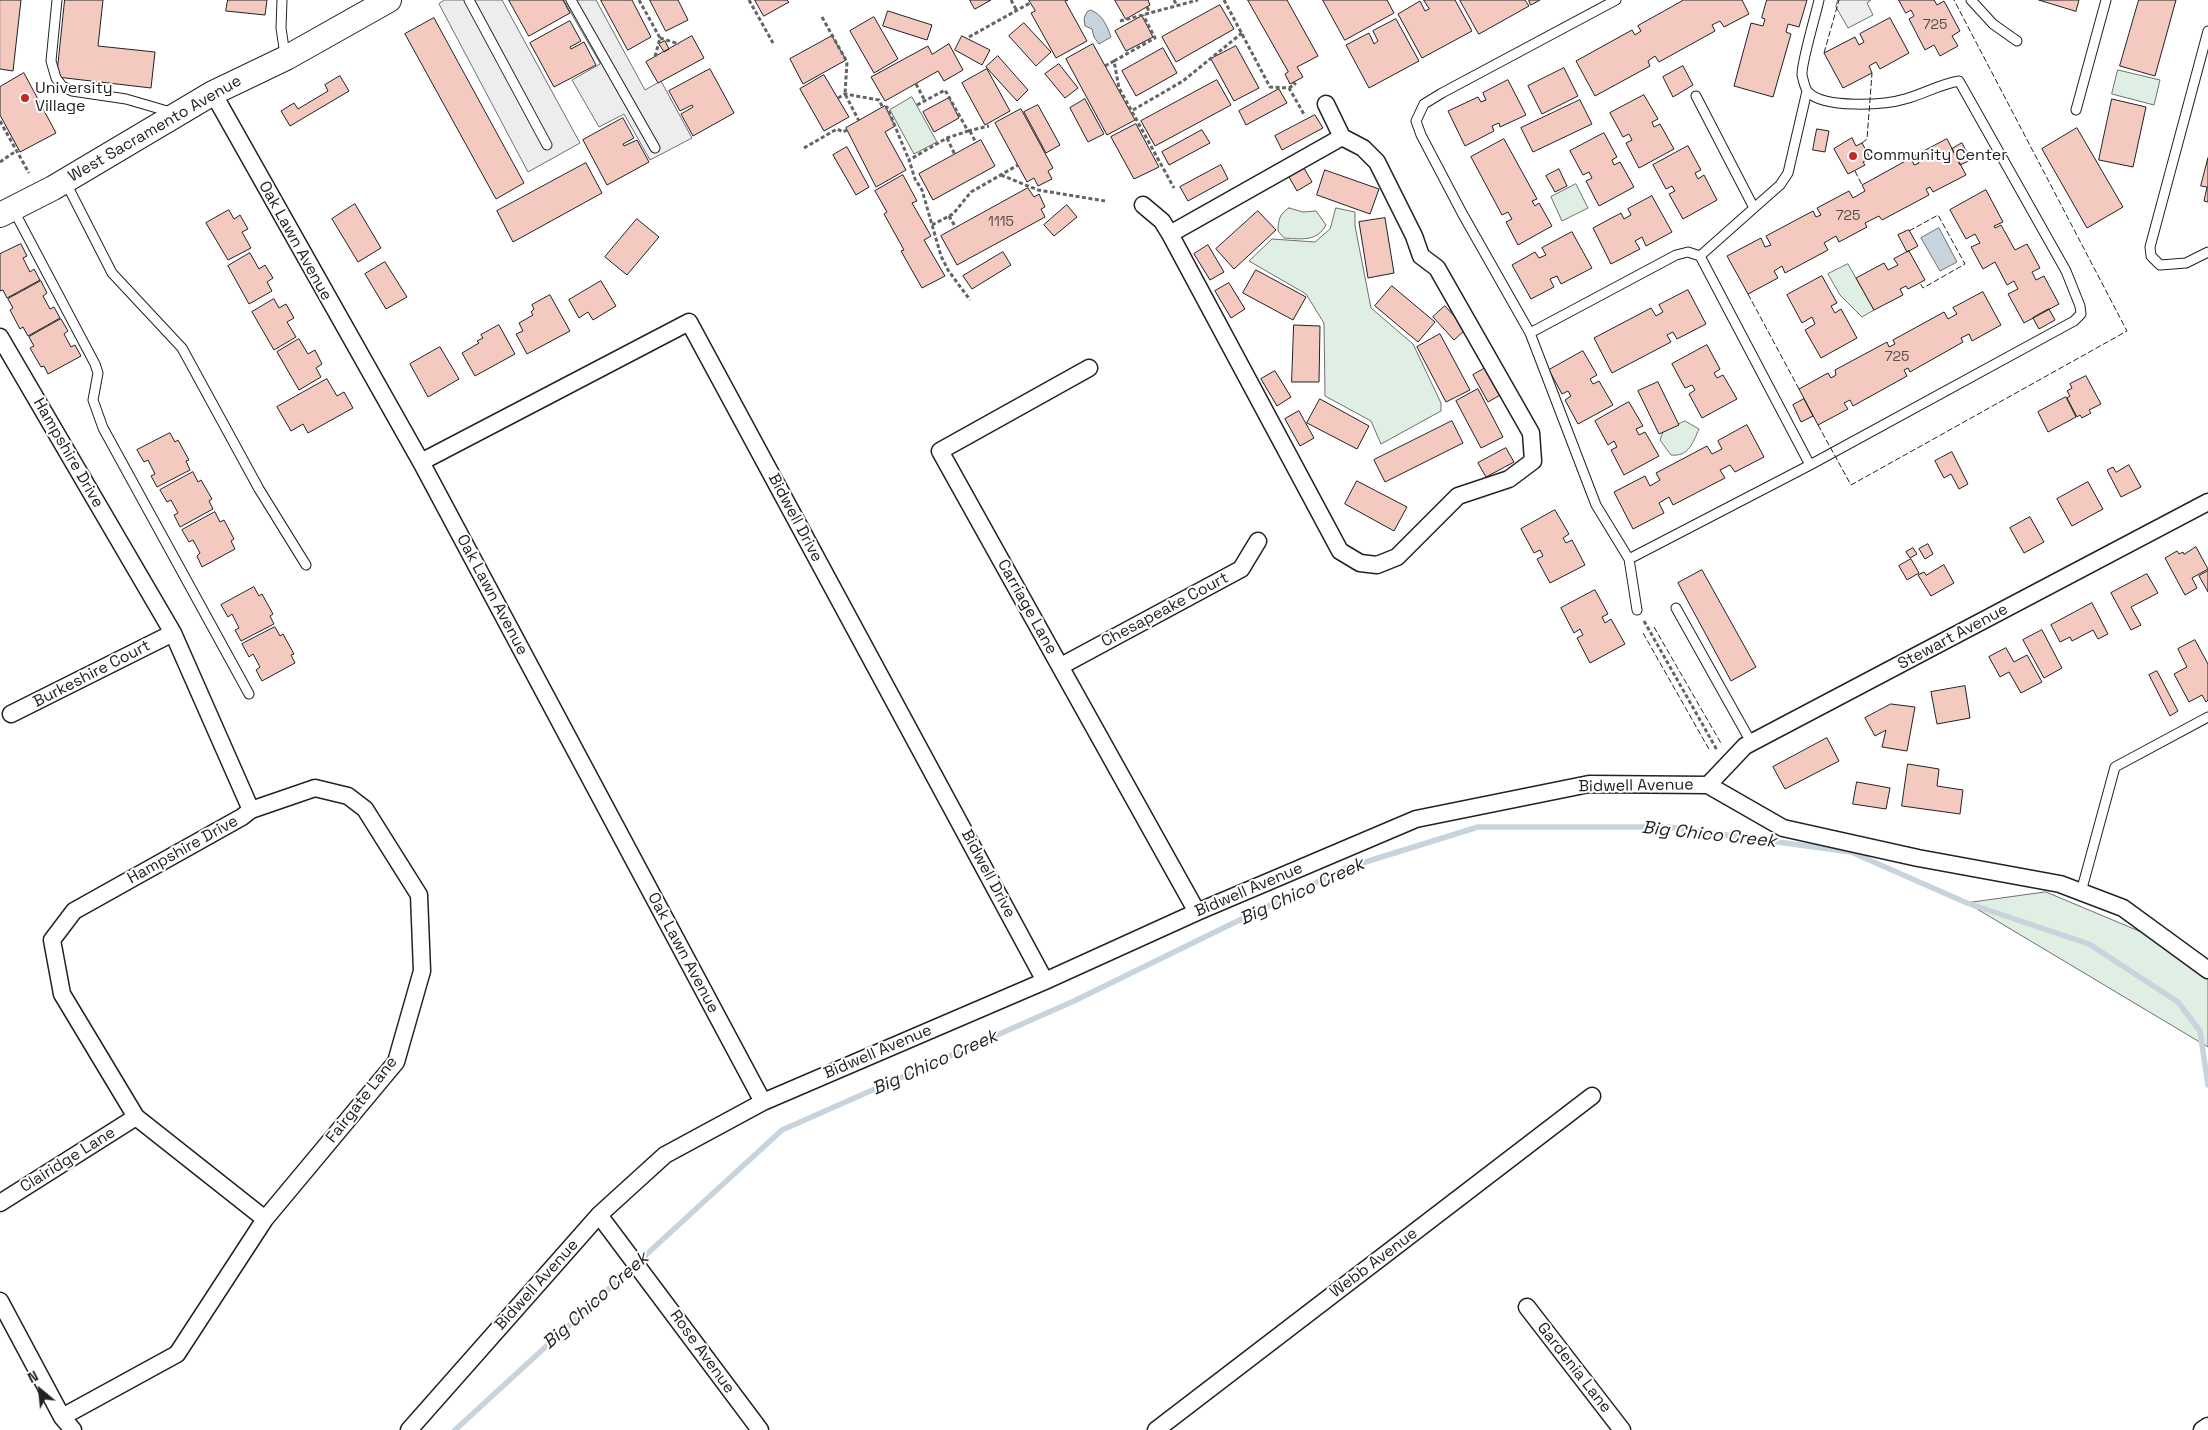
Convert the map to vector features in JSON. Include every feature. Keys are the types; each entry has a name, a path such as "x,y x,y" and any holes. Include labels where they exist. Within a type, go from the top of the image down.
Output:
{"street":[{"name":"West Sacramento Avenue","path":"6,212 65,181 213,93 286,58 389,0"},
{"name":"Oak Lawn Avenue","path":"213,93 421,462 763,1102"},
{"path":"1143,205 1162,222 1170,234 1340,551 1360,563 1377,565 1397,557 1458,496 1509,479 1533,461 1531,433 1437,268 1421,256 1414,236 1377,162 1363,148 1342,137 1326,104"},
{"path":"1170,234 1342,137"},
{"name":"Bidwell Drive","path":"421,462 689,322 1045,981"},
{"name":"Hampshire Drive","path":"0,337 6,362 173,633 251,810 242,817 74,911 52,940 62,994 136,1117 266,1218"},
{"name":"Carriage Lane","path":"1089,368 940,451 1197,912"},
{"name":"Stewart Avenue","path":"1708,784 1751,742 2208,502"},
{"name":"Chesapeake Court","path":"1061,666 1241,569 1258,541"},
{"name":"Burkeshire Court","path":"11,714 173,633"},
{"name":"Bidwell Avenue","path":"408,1430 599,1215 665,1155 763,1102 1045,981 1197,912 1416,819 1589,784 1708,784 1782,828 1918,858 2060,884 2123,908 2208,970"},
{"name":"Fairgate Lane","path":"67,1424 177,1354 266,1218 396,1062 422,971 419,895 366,809 348,796 315,788 251,810"},
{"name":"Webb Avenue","path":"1156,1430 1592,1096"},
{"name":"Clairidge Lane","path":"0,1203 136,1117"},
{"name":"Rose Avenue","path":"599,1215 760,1430"},
{"path":"0,1301 67,1424"},
{"name":"Gardenia Lane","path":"1527,1307 1622,1430"},
{"path":"2202,1430 2208,1426"}],"lane":[{"path":"57,0 51,62 52,70 62,86 72,91 126,99 178,114"},
{"path":"282,0 281,28 286,58"},
{"path":"470,0 548,146"},
{"path":"571,0 655,148"},
{"path":"1616,0 1424,104 1416,121 1421,135 1462,213 1530,332 1596,505 1629,560 1637,610"},
{"path":"1700,256 1780,185 1788,173 1807,92 1802,73 1819,0"},
{"path":"1971,0 1993,24 2017,41"},
{"path":"2076,110 2106,0"},
{"path":"2208,31 2150,247 2151,256 2160,266 2186,263 2208,252"},
{"path":"1629,560 1810,465 2074,321 2081,314 2080,306 2066,271 1959,81 1945,83 1906,98 1886,103 1847,104 1816,98 1807,92"},
{"path":"1696,96 1754,208"},
{"path":"65,181 112,273 182,348 259,489 306,565"},
{"path":"6,212 95,364 98,373 93,400 103,428 249,694"},
{"path":"1530,332 1676,255 1688,252 1700,256 1810,465"},
{"path":"1676,608 1751,742"},
{"path":"2081,892 2115,768 2208,717"}],"path":[{"path":"639,0 660,38 679,44"},
{"path":"749,0 773,43"},
{"path":"1011,0 1017,11"},
{"path":"1174,0 1177,6"},
{"path":"1120,21 1198,0"},
{"path":"1224,0 1270,86 1289,88 1295,84 1293,82"},
{"path":"969,36 1030,3"},
{"path":"1147,7 1150,12"},
{"path":"1105,66 1155,38 1143,14"},
{"path":"822,17 847,62 846,94 859,121"},
{"path":"1133,110 1184,81 1242,34"},
{"path":"654,57 660,38"},
{"path":"1114,61 1119,88 1133,110 1174,188"},
{"path":"916,84 925,101"},
{"path":"1289,88 1305,116"},
{"path":"917,105 945,90 976,143"},
{"path":"838,98 846,94 879,100 884,108 887,107 897,128 915,179 922,190 941,256 948,270 970,300"},
{"path":"0,121 29,173"},
{"path":"909,160 947,138 989,126"},
{"path":"804,148 837,129 843,132 847,130"},
{"path":"947,138 955,154"},
{"path":"0,162 16,151"},
{"path":"932,225 949,216 971,192 1018,165"},
{"path":"1001,175 1038,190 1106,201"},
{"path":"949,216 956,228"},
{"path":"1647,628 1717,751"}],"green space":[{"path":"2118,70 2160,80 2154,105 2112,94"},
{"path":"912,97 937,142 914,154 890,110"},
{"path":"1576,184 1588,208 1562,221 1551,197"},
{"path":"1289,208 1303,212 1316,211 1326,225 1313,237 1302,239 1284,238 1278,231 1278,223 1280,217"},
{"path":"1336,208 1355,212 1355,226 1371,308 1413,344 1441,403 1441,411 1381,444 1371,421 1325,396 1324,323 1306,294 1249,261 1272,239 1315,242 1330,229"},
{"path":"1848,264 1874,310 1862,317 1840,295 1828,274"},
{"path":"1685,421 1699,429 1690,448 1682,454 1671,455 1660,440 1663,432"},
{"path":"2046,892 2208,960 2208,1047 1967,903"}],"shaded area":[{"path":"445,0 502,0 580,143 528,172 439,4"},
{"path":"564,0 596,0 645,90 661,81 692,138 650,160 624,114 599,127 572,80 600,64"},
{"path":"1838,0 1871,0 1867,3 1873,15 1848,28 1836,7"},
{"path":"1091,10 1102,18 1111,37 1099,44 1094,37 1092,29 1085,26 1084,18 1087,12"},
{"path":"1939,228 1957,262 1940,271 1921,238"}],"building":[{"path":"0,0 21,0 13,71 0,69"},
{"path":"65,0 103,0 98,46 155,52 151,88 57,77"},
{"path":"228,0 267,0 265,15 226,11"},
{"path":"509,0 563,0 570,13 529,36"},
{"path":"601,0 632,0 651,37 628,50"},
{"path":"650,0 678,0 688,20 666,31"},
{"path":"755,0 787,0 789,2 764,16"},
{"path":"970,0 991,0 975,9"},
{"path":"1029,0 1068,0 1065,1 1087,41 1056,58 1031,13 1035,11"},
{"path":"1115,0 1148,0 1150,5 1126,19"},
{"path":"1248,0 1287,0 1318,56 1297,67 1303,77 1290,84 1285,74 1288,72"},
{"path":"1323,0 1387,0 1394,13 1345,40"},
{"path":"1424,0 1455,0 1472,31 1422,58 1398,14 1420,1 1425,11 1429,9"},
{"path":"1460,0 1525,0 1529,6 1479,34"},
{"path":"1529,0 1540,0 1531,5"},
{"path":"1684,0 1742,0 1749,14 1724,27 1720,21 1712,25 1715,31 1659,62 1655,56 1648,61 1650,66 1595,96 1576,61 1632,30 1635,35 1641,31 1638,26"},
{"path":"1767,0 1807,0 1799,27 1788,24 1786,32 1791,34 1773,97 1734,86 1751,23 1763,26 1765,19 1762,18"},
{"path":"1899,0 1934,0 1937,5 1944,1 1960,31 1952,36 1958,46 1940,56 1934,45 1925,50 1909,19 1914,16 1911,10 1906,13"},
{"path":"2039,0 2079,0 2076,11"},
{"path":"2139,0 2176,0 2155,76 2120,66"},
{"path":"1220,5 1234,29 1176,62 1162,37"},
{"path":"888,11 932,25 927,40 883,26"},
{"path":"1142,16 1153,37 1126,51 1115,31"},
{"path":"874,17 898,59 874,73 850,31"},
{"path":"434,18 524,183 496,199 405,34"},
{"path":"1890,18 1909,53 1880,69 1876,62 1869,66 1872,73 1843,88 1824,53 1855,37 1859,45 1864,42 1860,34"},
{"path":"1396,19 1419,61 1369,88 1346,45 1369,33 1374,44 1378,41 1373,31"},
{"path":"570,21 581,41 570,47 571,49 584,42 596,65 554,87 530,43"},
{"path":"1024,23 1051,52 1036,66 1009,36"},
{"path":"692,36 704,58 658,83 646,62"},
{"path":"832,36 846,60 803,84 790,59"},
{"path":"962,36 990,50 982,65 955,50"},
{"path":"665,41 669,49 664,52 659,44"},
{"path":"949,44 963,70 944,81 938,71 885,101 871,77 928,46 932,54"},
{"path":"1093,44 1135,120 1107,135 1066,59"},
{"path":"1236,46 1259,88 1234,101 1211,59"},
{"path":"1163,48 1177,73 1136,96 1122,71"},
{"path":"998,56 1028,90 1017,101 986,67"},
{"path":"1059,64 1078,88 1065,98 1045,74"},
{"path":"1683,66 1693,85 1673,97 1663,77"},
{"path":"1564,68 1578,96 1542,114 1528,86"},
{"path":"710,69 734,113 693,136 681,114 693,107 692,105 680,111 669,91"},
{"path":"987,69 1010,111 985,125 962,83"},
{"path":"24,73 56,133 20,152 0,115 0,87"},
{"path":"824,75 849,117 824,131 800,89"},
{"path":"340,76 349,91 290,126 281,111 294,103 298,109 328,91 325,85"},
{"path":"1217,80 1231,105 1155,146 1141,121"},
{"path":"1508,80 1526,115 1500,127 1499,123 1492,126 1494,131 1465,146 1448,111 1478,97 1481,102 1486,100 1483,93"},
{"path":"1279,89 1287,103 1246,125 1239,111"},
{"path":"1644,95 1658,119 1652,122 1654,127 1660,124 1674,149 1639,168 1626,143 1632,140 1629,134 1623,137 1610,113"},
{"path":"949,98 959,118 934,132 923,112"},
{"path":"1085,99 1104,134 1088,142 1070,108"},
{"path":"2112,99 2146,107 2133,167 2099,160"},
{"path":"1580,100 1592,124 1533,152 1521,128"},
{"path":"1038,105 1060,145 1046,153 1024,112"},
{"path":"885,106 895,126 885,132 906,170 876,187 846,128"},
{"path":"1021,109 1053,168 1048,171 1052,179 1038,186 1034,178 1027,182 995,123"},
{"path":"1315,115 1323,128 1282,150 1275,136"},
{"path":"623,118 634,138 623,144 624,146 637,140 649,162 607,185 583,140"},
{"path":"1136,124 1159,167 1134,179 1111,137"},
{"path":"2077,128 2123,207 2087,228 2042,149"},
{"path":"1817,129 1829,131 1825,152 1813,150"},
{"path":"1202,130 1210,143 1169,165 1162,152"},
{"path":"1604,133 1617,157 1612,160 1614,165 1620,162 1634,187 1599,206 1586,181 1592,178 1589,172 1583,175 1570,151"},
{"name":"Community Center","path":"1852,138 1856,146 1862,143 1870,158 1863,162 1865,165 1848,174 1834,149"},
{"path":"1504,139 1537,199 1532,201 1535,206 1539,203 1552,226 1518,245 1506,222 1512,219 1508,212 1502,215 1471,157"},
{"path":"1947,139 1966,175 1933,192 1930,187 1926,189 1929,195 1882,220 1879,216 1865,223 1867,227 1839,242 1836,236 1824,243 1828,250 1785,273 1782,266 1774,271 1778,278 1748,294 1727,256 1761,238 1765,247 1771,245 1766,236 1813,211 1816,217 1821,215 1817,208 1849,191 1853,198 1865,191 1862,185 1911,158 1914,165 1919,163 1915,156"},
{"path":"981,140 995,166 933,200 919,174"},
{"path":"1962,143 1971,160 1960,165 1952,149"},
{"path":"1688,146 1701,170 1695,173 1698,179 1704,175 1717,200 1683,219 1669,194 1675,191 1672,186 1666,189 1653,165"},
{"path":"847,147 869,187 856,195 833,155"},
{"path":"2208,158 2208,202 2204,201 2207,187 2201,186"},
{"path":"586,163 602,193 513,242 497,211"},
{"path":"1221,165 1228,179 1188,201 1180,187"},
{"path":"1304,168 1312,182 1297,191 1289,177"},
{"path":"1559,169 1567,186 1555,192 1546,176"},
{"path":"1325,170 1379,189 1370,214 1317,195"},
{"path":"903,175 917,201 912,203 931,236 924,240 945,276 922,288 901,251 904,250 884,214 887,212 875,191"},
{"path":"1028,188 1034,197 1039,194 1045,207 1041,209 1045,217 957,265 941,236"},
{"path":"1986,190 2003,222 1994,226 1995,228 2001,225 2015,250 2027,244 2040,268 2032,272 2036,280 2044,276 2059,304 2024,323 2008,294 2018,289 2014,281 2007,285 1995,262 1983,269 1971,247 1980,243 1975,234 1966,239 1950,210"},
{"path":"1652,196 1672,232 1646,246 1642,237 1635,241 1640,249 1611,264 1593,228 1621,213 1624,219 1631,215 1628,209"},
{"path":"355,204 381,248 358,262 332,219"},
{"path":"1067,205 1077,217 1054,236 1044,225"},
{"path":"229,210 234,219 240,215 248,229 242,232 251,248 228,260 206,223"},
{"path":"1258,211 1276,230 1234,269 1216,249"},
{"path":"1385,218 1394,273 1368,278 1359,222"},
{"path":"637,219 659,237 627,275 605,257"},
{"path":"1909,230 1918,246 1907,252 1898,235"},
{"path":"1572,232 1592,268 1561,284 1557,276 1550,279 1554,287 1531,299 1512,265 1535,252 1539,258 1546,255 1542,248"},
{"path":"21,244 27,256 23,258 30,272 34,269 40,280 7,298 3,290 0,291 0,254"},
{"path":"1208,245 1224,272 1210,280 1194,254"},
{"path":"1909,251 1925,280 1908,289 1906,286 1900,289 1903,295 1874,310 1856,278 1884,263 1888,270 1898,265 1894,259"},
{"path":"1003,252 1011,265 972,289 963,276"},
{"path":"250,253 259,269 265,265 273,278 267,282 272,291 249,304 228,266"},
{"path":"385,262 407,297 386,309 365,274"},
{"path":"1256,270 1306,297 1293,320 1243,293"},
{"path":"1822,276 1837,303 1831,306 1835,313 1841,309 1857,338 1821,358 1805,330 1815,324 1812,317 1802,323 1787,295"},
{"path":"41,281 47,293 43,296 50,309 54,307 60,318 28,336 23,327 20,329 10,310 13,308 8,299"},
{"path":"601,281 616,306 593,320 588,312 579,318 569,300"},
{"path":"1229,283 1245,309 1231,318 1215,291"},
{"path":"1392,286 1435,322 1418,342 1375,306"},
{"path":"1688,290 1706,324 1677,339 1673,332 1667,335 1671,342 1612,373 1594,338 1651,308 1656,316 1663,312 1659,305"},
{"path":"1983,292 2001,325 1972,341 1969,334 1961,338 1963,342 1910,372 1908,368 1904,370 1907,376 1853,406 1850,400 1844,403 1848,409 1818,425 1799,389 1828,373 1831,378 1836,375 1835,370 1887,342 1889,347 1895,344 1893,340 1944,312 1948,319 1957,314 1953,308"},
{"path":"550,295 570,331 527,354 516,334 523,331 519,323 533,315 531,312 534,309 532,305"},
{"path":"274,299 279,308 286,304 294,318 287,322 296,337 274,350 252,312"},
{"path":"1445,306 1466,329 1454,340 1433,317"},
{"path":"2049,309 2055,320 2039,329 2033,318"},
{"path":"61,319 68,331 64,334 71,347 75,345 81,356 48,374 44,366 41,367 30,348 34,346 29,337"},
{"path":"499,325 515,354 475,376 462,353 479,343 477,341 483,338 481,335"},
{"path":"1294,325 1320,326 1319,382 1292,382"},
{"path":"1440,334 1470,390 1446,402 1417,347"},
{"path":"299,339 308,354 315,350 322,364 316,368 321,377 299,390 277,352"},
{"path":"1707,345 1720,369 1714,373 1717,378 1723,375 1737,399 1702,418 1689,394 1695,390 1692,385 1685,388 1672,364"},
{"path":"440,347 459,379 428,397 410,364"},
{"path":"1583,351 1597,375 1590,379 1593,384 1599,381 1613,405 1578,424 1565,400 1571,396 1568,391 1562,394 1549,370"},
{"path":"1487,367 1502,394 1488,402 1473,375"},
{"path":"1275,371 1291,397 1277,406 1261,379"},
{"path":"2086,376 2101,404 2089,410 2091,413 2082,418 2080,415 2077,417 2067,398 2070,396 2067,391 2072,388 2070,384"},
{"path":"327,379 337,396 344,392 353,408 308,433 303,424 291,431 277,407"},
{"path":"1658,382 1679,425 1659,434 1638,391"},
{"path":"1478,389 1503,437 1481,448 1456,401"},
{"path":"2066,397 2076,417 2048,432 2038,412"},
{"path":"1320,399 1369,426 1357,449 1307,423"},
{"path":"1804,399 1813,416 1801,422 1793,405"},
{"path":"1629,402 1643,426 1636,429 1639,435 1645,432 1659,456 1624,475 1611,450 1617,447 1614,441 1608,445 1595,421"},
{"path":"1299,411 1314,438 1300,446 1285,419"},
{"path":"1452,421 1463,443 1385,482 1374,460"},
{"path":"1747,425 1764,457 1735,472 1730,465 1720,470 1725,478 1673,505 1669,497 1659,503 1664,513 1633,529 1614,492 1645,476 1650,486 1660,480 1656,473 1707,446 1712,454 1722,449 1718,441"},
{"path":"170,433 175,442 178,440 189,460 186,461 190,470 157,487 151,476 155,474 148,460 144,462 137,450"},
{"path":"1506,448 1514,462 1486,477 1478,463"},
{"path":"1952,452 1968,484 1959,489 1951,474 1944,478 1935,461"},
{"path":"2129,465 2141,487 2121,497 2107,470 2113,467 2116,472"},
{"path":"193,472 198,482 201,480 212,499 209,501 213,509 180,527 174,515 178,513 171,500 167,502 160,490"},
{"path":"1357,481 1407,507 1394,531 1345,504"},
{"path":"2088,482 2103,509 2072,526 2057,499"},
{"path":"1555,510 1569,534 1563,538 1566,543 1572,540 1585,565 1550,583 1537,559 1543,556 1540,550 1534,553 1521,529"},
{"path":"215,512 220,522 224,520 234,539 231,541 235,549 202,567 197,556 200,553 193,540 189,542 182,530"},
{"path":"2030,517 2044,542 2024,553 2010,528"},
{"path":"1928,544 1933,554 1925,559 1919,549"},
{"path":"2196,547 2208,569 2192,578 2197,588 2185,595 2165,558 2177,551 2179,554 2183,552 2184,554"},
{"path":"1913,548 1917,554 1910,558 1906,552"},
{"path":"1911,559 1919,573 1907,580 1899,566"},
{"path":"1944,565 1954,583 1931,596 1918,575 1924,572 1926,575"},
{"path":"1702,570 1756,667 1731,681 1678,583"},
{"path":"2208,571 2208,592 2199,576"},
{"path":"2147,574 2158,593 2131,607 2141,625 2131,630 2111,593"},
{"path":"254,587 259,596 262,594 273,614 270,616 274,624 241,641 235,630 239,628 232,614 228,617 221,605"},
{"path":"1595,590 1608,614 1602,617 1605,623 1611,619 1625,644 1590,663 1577,638 1583,635 1580,629 1574,633 1561,608"},
{"path":"2092,603 2108,634 2098,639 2093,630 2072,641 2070,637 2060,642 2051,625"},
{"path":"275,627 280,636 283,634 294,654 291,655 295,663 262,681 256,670 260,667 253,654 249,657 242,644"},
{"path":"2042,630 2062,668 2044,678 2023,640"},
{"path":"2195,640 2208,664 2208,700 2206,702 2202,695 2189,702 2174,674 2187,667 2178,649"},
{"path":"2006,648 2014,662 2027,655 2042,682 2021,693 2009,672 2000,677 1989,657"},
{"path":"2157,671 2178,711 2170,716 2149,675"},
{"path":"1965,686 1970,718 1937,724 1931,692"},
{"path":"1891,704 1915,707 1907,751 1882,747 1886,730 1875,736 1865,718"},
{"path":"1827,738 1839,761 1785,789 1773,767"},
{"path":"1908,764 1939,769 1937,786 1963,790 1960,814 1902,806"},
{"path":"1857,782 1890,788 1886,809 1853,804"}],"waterway":[{"name":"Big Chico Creek","path":"455,1430 782,1130 1074,1001 1346,868 1478,827 1668,827 1851,852 1967,903 2089,944 2178,1002 2200,1031 2208,1085"}],"fence":[{"path":"1824,53 1839,0"},
{"path":"1818,425 1851,485 2127,331 1954,0"},
{"path":"1862,143 1867,139 1872,73"},
{"path":"1855,171 1862,185"},
{"path":"1909,231 1938,215 1965,264 1923,288 1920,283"},
{"path":"1748,294 1799,389"},
{"path":"1654,627 1722,745"},
{"path":"1643,633 1710,751"}],"place":[{"name":"University Village","path":"25,98"},
{"name":"Community Center","path":"1853,156"}]}
